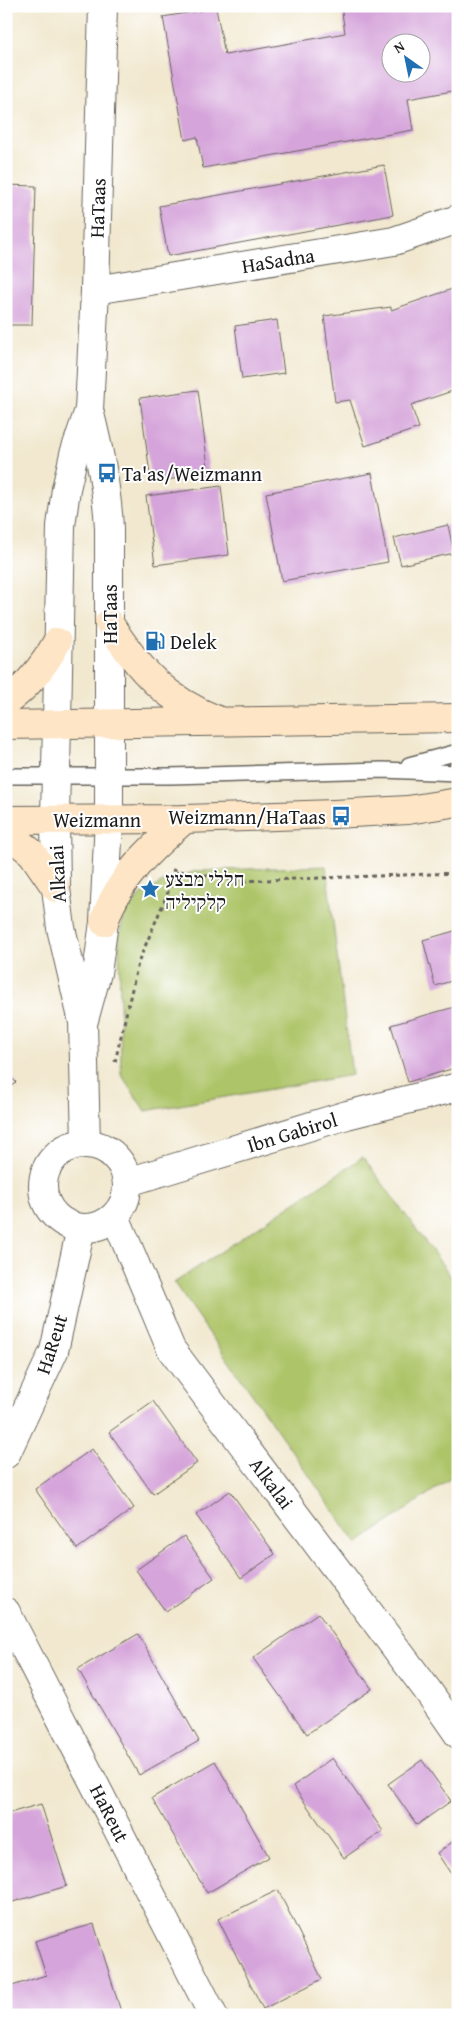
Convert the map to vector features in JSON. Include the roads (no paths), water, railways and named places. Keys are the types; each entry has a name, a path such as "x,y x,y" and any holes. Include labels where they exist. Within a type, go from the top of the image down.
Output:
{"main road":[{"path":"109,623 123,644 165,691 196,711 223,722"},
{"path":"6,702 35,676 47,662 58,642"},
{"path":"6,725 458,718"},
{"name":"Weizmann","path":"6,820 185,819 408,810 458,802"},
{"path":"104,922 118,889 144,857 185,819"},
{"path":"6,832 32,853 56,888"}],"street":[{"name":"HaTaas","path":"103,6 89,410 108,497 109,819"},
{"name":"HaSadna","path":"94,290 394,241 458,219"},
{"name":"HaTaas","path":"56,724 61,526 66,489 74,454 89,410"},
{"name":"Alkalai","path":"56,724 56,888 63,937 83,1022 86,1143"},
{"name":"Alkalai","path":"83,1022 97,973 104,922 109,819"},
{"name":"Ibn Gabirol","path":"128,1182 347,1115 458,1087"},
{"path":"86,1143 99,1145 112,1152 124,1168 128,1182 124,1204 115,1216 96,1227 81,1228 61,1221 50,1211 44,1200 42,1185 48,1164 58,1153 72,1145 86,1143"},
{"name":"Alkalai","path":"115,1216 171,1349 428,1691 458,1734"},
{"name":"HaReut","path":"6,1454 54,1351 81,1228"},
{"name":"HaReut","path":"6,1612 213,2015"}],"lane":[{"path":"383,770 422,763 458,752"},
{"path":"6,776 109,776 383,770 458,773"}],"place":[{"name":"Ta'as/Weizmann","path":"107,473"},
{"name":"Delek","path":"155,641"},
{"name":"Weizmann/HaTaas","path":"341,816"},
{"name":"חללי מבצע קלקיליה","path":"150,889"}]}
